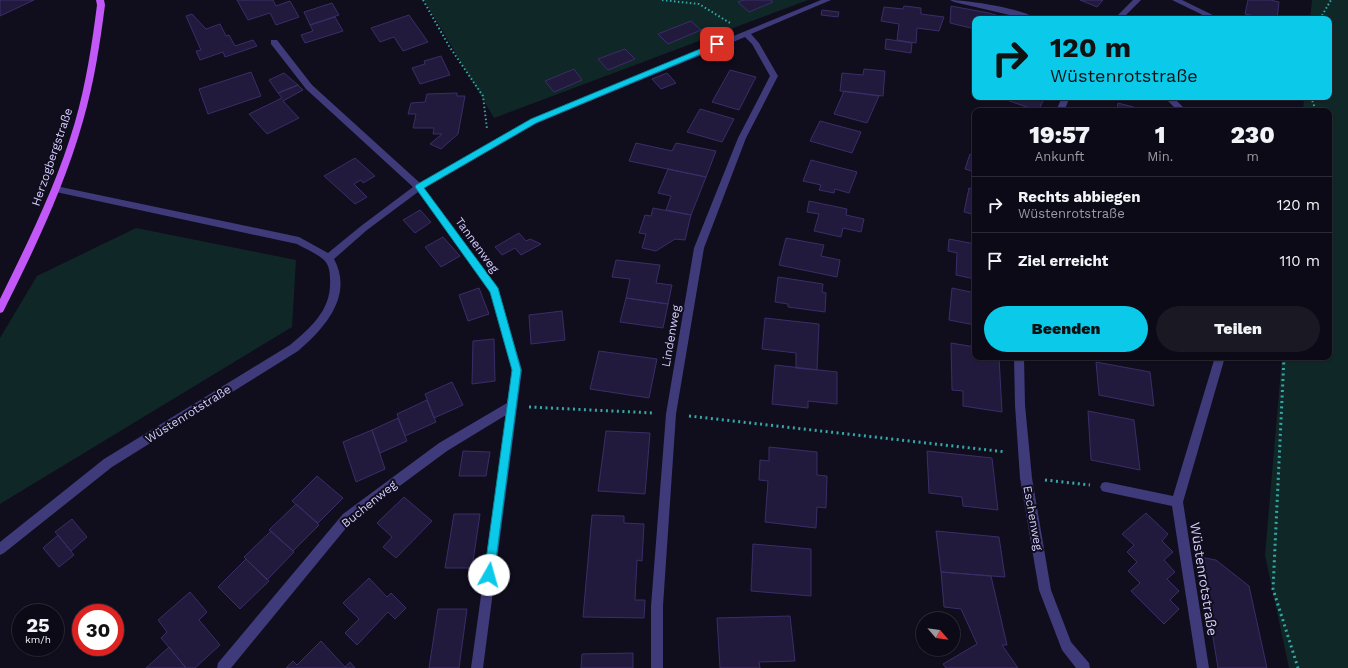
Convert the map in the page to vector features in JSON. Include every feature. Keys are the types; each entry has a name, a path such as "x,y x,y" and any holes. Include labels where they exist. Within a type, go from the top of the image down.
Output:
{"main road":[{"name":"Herzogbergstraße","path":"0,309 26,257 56,189 79,121 90,73 101,3"}],"street":[{"path":"56,189 299,241 328,259 364,228 419,187 489,145 534,121 827,0"},
{"path":"954,0 1026,16"},
{"path":"1121,16 1137,0"},
{"path":"1176,0 1211,16"},
{"name":"Lindenweg","path":"657,668 657,606 671,414 700,248 742,138 774,76 755,43 746,33"},
{"name":"Tannenweg","path":"274,42 309,87 419,187 494,291 516,370 477,668"},
{"path":"1171,100 1180,108"},
{"name":"Wüstenrotstraße","path":"0,549 108,463 294,348 316,330 330,309 337,288 334,269 328,259"},
{"name":"Eschenweg","path":"1019,360 1020,405 1026,478 1045,590 1066,646 1084,668"},
{"name":"Wüstenrotstraße","path":"1202,664 1177,502 1219,360"},
{"name":"Buchenweg","path":"223,668 347,518 443,447 511,406"},
{"path":"1106,487 1177,502"}],"path":[{"path":"423,0 449,46 483,96 489,145"},
{"path":"662,0 700,4 746,33"},
{"path":"1322,16 1331,0"},
{"path":"1284,360 1273,588 1298,668"},
{"path":"511,406 671,414 1024,454"},
{"path":"1026,478 1106,487"}],"green space":[{"path":"424,0 808,0 494,118"},
{"path":"1312,0 1348,0 1348,668 1289,668 1265,555 1282,360 1332,360 1332,108 1303,108 1304,100 1332,100 1332,16 1310,16"},
{"path":"136,228 296,260 292,327 0,504 0,338 37,276"}],"building":[{"path":"0,0 34,0 0,16"},
{"path":"237,0 273,0 276,6 290,1 299,17 276,25 270,13 248,20"},
{"path":"744,0 771,0 773,2 749,12 738,2"},
{"path":"1080,0 1103,0 1097,7"},
{"path":"1248,0 1270,0 1279,2 1277,16 1255,16 1245,14"},
{"path":"332,3 339,15 310,25 304,12"},
{"path":"904,6 921,8 921,14 944,17 939,31 917,28 916,43 897,40 899,24 881,21 884,7 903,9"},
{"path":"951,6 999,16 972,16 972,28 950,23"},
{"path":"822,10 839,12 838,17 821,15"},
{"path":"192,14 206,29 220,24 226,36 229,35 235,46 253,40 257,46 225,57 223,52 200,60 196,51 201,50 186,16"},
{"path":"409,15 428,42 403,51 394,37 380,42 371,28"},
{"path":"335,17 343,31 305,43 301,35 313,31 310,25"},
{"path":"691,21 701,30 668,44 658,34"},
{"path":"886,39 912,43 911,53 885,49"},
{"path":"625,49 635,59 608,70 598,59"},
{"path":"441,56 450,75 420,84 412,68 425,64 424,61"},
{"path":"574,69 582,80 554,92 545,81"},
{"path":"864,69 885,71 883,96 840,91 842,73 863,75"},
{"path":"730,70 756,77 739,110 712,102"},
{"path":"251,72 261,96 208,114 199,89"},
{"path":"284,73 298,85 278,93 269,80"},
{"path":"667,73 676,83 661,89 652,79"},
{"path":"298,85 303,90 283,101 299,118 267,134 249,114 282,98 278,93"},
{"path":"844,91 879,96 867,123 834,114"},
{"path":"457,93 457,96 465,96 458,134 441,149 430,144 442,134 433,134 434,128 413,128 416,114 408,114 411,103 425,102 427,94"},
{"path":"1007,100 1044,100 1040,108 1029,108"},
{"path":"1118,103 1137,108 1117,108"},
{"path":"700,109 734,119 722,142 687,132"},
{"path":"820,121 861,132 852,153 810,141"},
{"path":"636,143 672,151 676,143 716,151 706,177 629,161"},
{"path":"970,154 972,155 972,171 965,169"},
{"path":"355,158 375,176 363,183 361,180 354,184 367,197 355,204 324,176"},
{"path":"811,160 857,172 849,193 835,189 834,193 819,190 821,185 803,181"},
{"path":"668,169 706,177 691,215 666,210 671,196 658,193"},
{"path":"969,188 972,188 972,214 964,212"},
{"path":"809,201 847,209 846,215 864,219 861,232 843,228 841,237 814,231 819,214 807,212"},
{"path":"653,208 691,215 685,240 675,239 656,251 642,248 646,234 639,233 645,215 651,216"},
{"path":"420,210 431,222 415,233 403,220"},
{"path":"519,233 526,241 530,239 541,244 521,255 515,248 502,255 495,247"},
{"path":"443,237 460,256 441,267 425,247"},
{"path":"786,238 824,245 821,256 840,260 837,277 779,265"},
{"path":"949,239 972,243 972,278 956,275 957,253 948,251"},
{"path":"616,260 660,265 656,283 672,285 668,304 626,298 630,279 612,277"},
{"path":"778,277 823,284 822,292 826,293 825,312 788,307 788,304 775,302"},
{"path":"479,288 489,314 468,321 459,295"},
{"path":"952,288 972,292 972,324 949,320"},
{"path":"626,298 668,304 663,328 620,322"},
{"path":"562,311 565,340 531,344 529,315"},
{"path":"765,318 819,324 817,370 796,368 796,353 762,349"},
{"path":"494,339 495,381 472,384 473,341"},
{"path":"951,343 972,346 972,360 999,360 1002,412 963,406 963,391 952,390"},
{"path":"599,351 657,359 649,398 590,389"},
{"path":"1096,362 1150,372 1154,406 1099,395"},
{"path":"775,365 837,372 837,404 808,401 808,408 772,404"},
{"path":"452,382 463,405 434,418 425,394"},
{"path":"427,400 436,422 405,436 397,414"},
{"path":"1088,411 1134,420 1140,470 1091,460"},
{"path":"398,418 407,441 380,453 372,430"},
{"path":"372,430 385,469 356,482 343,442"},
{"path":"606,431 650,433 645,494 598,491"},
{"path":"769,447 817,452 817,475 827,476 826,508 817,507 816,528 765,522 768,481 759,480 760,460 769,461"},
{"path":"463,451 490,452 486,476 459,476"},
{"path":"927,451 992,458 998,510 963,506 962,497 929,493"},
{"path":"317,476 343,498 318,523 292,501"},
{"path":"404,497 432,521 396,558 383,547 392,537 377,523"},
{"path":"296,504 319,525 293,551 269,530"},
{"path":"1146,513 1168,534 1162,541 1173,552 1164,560 1175,572 1167,579 1179,591 1170,600 1179,609 1164,624 1131,591 1140,583 1128,571 1137,562 1127,552 1134,545 1122,534"},
{"path":"454,514 480,514 472,568 445,568"},
{"path":"592,515 624,516 624,523 644,524 642,561 637,560 635,600 645,600 644,618 583,617"},
{"path":"72,519 87,537 71,551 55,532"},
{"path":"271,531 294,552 267,580 244,557"},
{"path":"936,531 999,537 1005,577 941,572"},
{"path":"58,535 74,555 59,567 43,548"},
{"path":"753,544 811,549 811,596 751,591"},
{"path":"1200,557 1216,560 1249,586 1267,668 1218,668"},
{"path":"246,559 269,581 240,609 218,587"},
{"path":"941,572 991,576 1007,645 1002,645 1018,668 946,668 943,664 957,656 960,656 960,654 977,644 961,609 944,607"},
{"path":"369,578 387,597 391,593 406,608 395,619 388,612 357,645 345,633 359,619 343,603"},
{"path":"190,592 207,612 199,620 220,645 195,668 186,668 161,638 167,632 158,620"},
{"path":"438,609 467,609 459,668 429,668"},
{"path":"790,616 795,661 759,662 760,668 720,668 717,618"},
{"path":"321,641 345,667 350,662 355,668 286,668 293,661 297,665"},
{"path":"169,647 186,668 146,668"},
{"path":"633,653 633,668 581,668 582,654"}],"route":[{"path":"489,575 516,370 494,291 419,187 489,145 534,121 717,44"}]}
